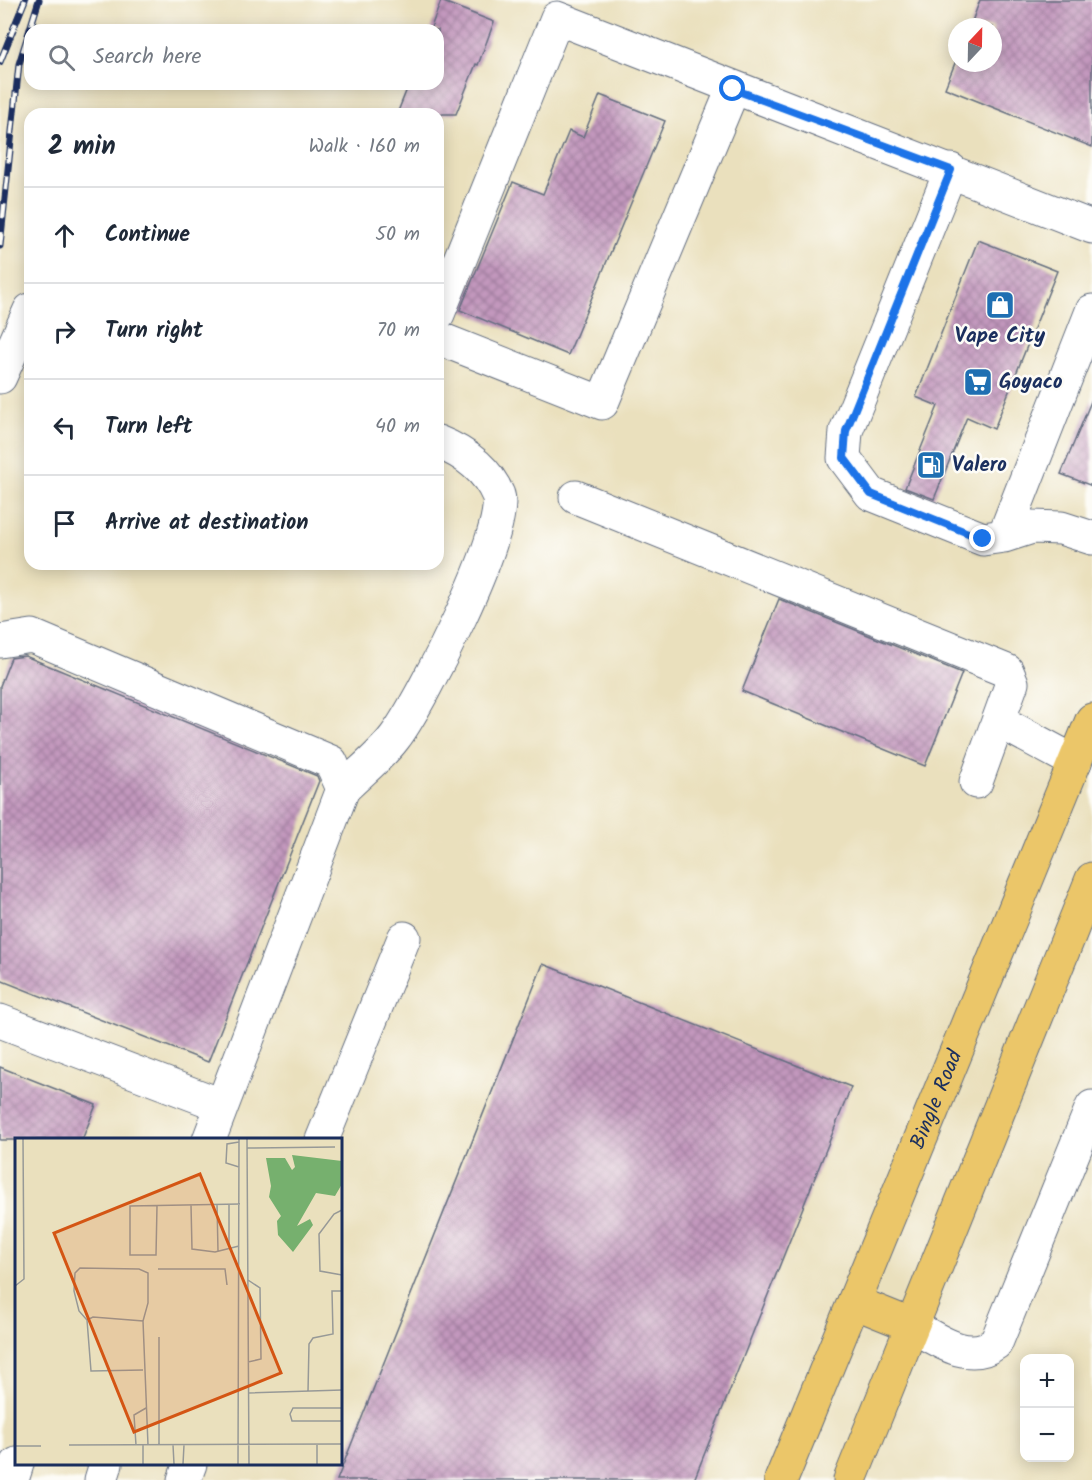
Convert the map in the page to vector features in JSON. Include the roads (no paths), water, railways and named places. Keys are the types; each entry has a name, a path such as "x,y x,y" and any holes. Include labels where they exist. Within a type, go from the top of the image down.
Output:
{"main road":[{"name":"Bingle Road","path":"781,1480 854,1302 1084,768 1092,720"},
{"path":"850,1480 1092,879"},
{"path":"854,1302 911,1325"}],"lane":[{"path":"444,299 557,18 733,89 951,170 1092,227"},
{"path":"444,340 602,403 733,89"},
{"path":"951,170 846,431 844,458 871,494 983,539 1004,536 1032,526 1061,528 1092,537"},
{"path":"1004,536 1092,311"},
{"path":"0,377 24,323"},
{"path":"210,1138 220,1105 343,789 395,738 426,688 485,559 495,529 499,497 486,473 469,459 444,445"},
{"path":"576,497 1007,671 1012,683 976,782"},
{"path":"0,641 32,636 331,762 343,789"},
{"path":"999,721 1084,768"},
{"path":"323,1138 404,938"},
{"path":"0,1021 220,1105"},
{"path":"911,1325 964,1351 982,1350 996,1343 1092,1107"},
{"path":"12,1480 17,1465"},
{"path":"101,1480 106,1465"},
{"path":"184,1480 190,1465"}],"railway":[{"path":"0,62 25,0"},
{"path":"32,24 39,0"},
{"path":"0,246 19,64 24,48"}],"place":[{"name":"Vape City","path":"1000,305"},
{"name":"Goyaco","path":"978,382"},
{"name":"Valero","path":"931,465"}]}
